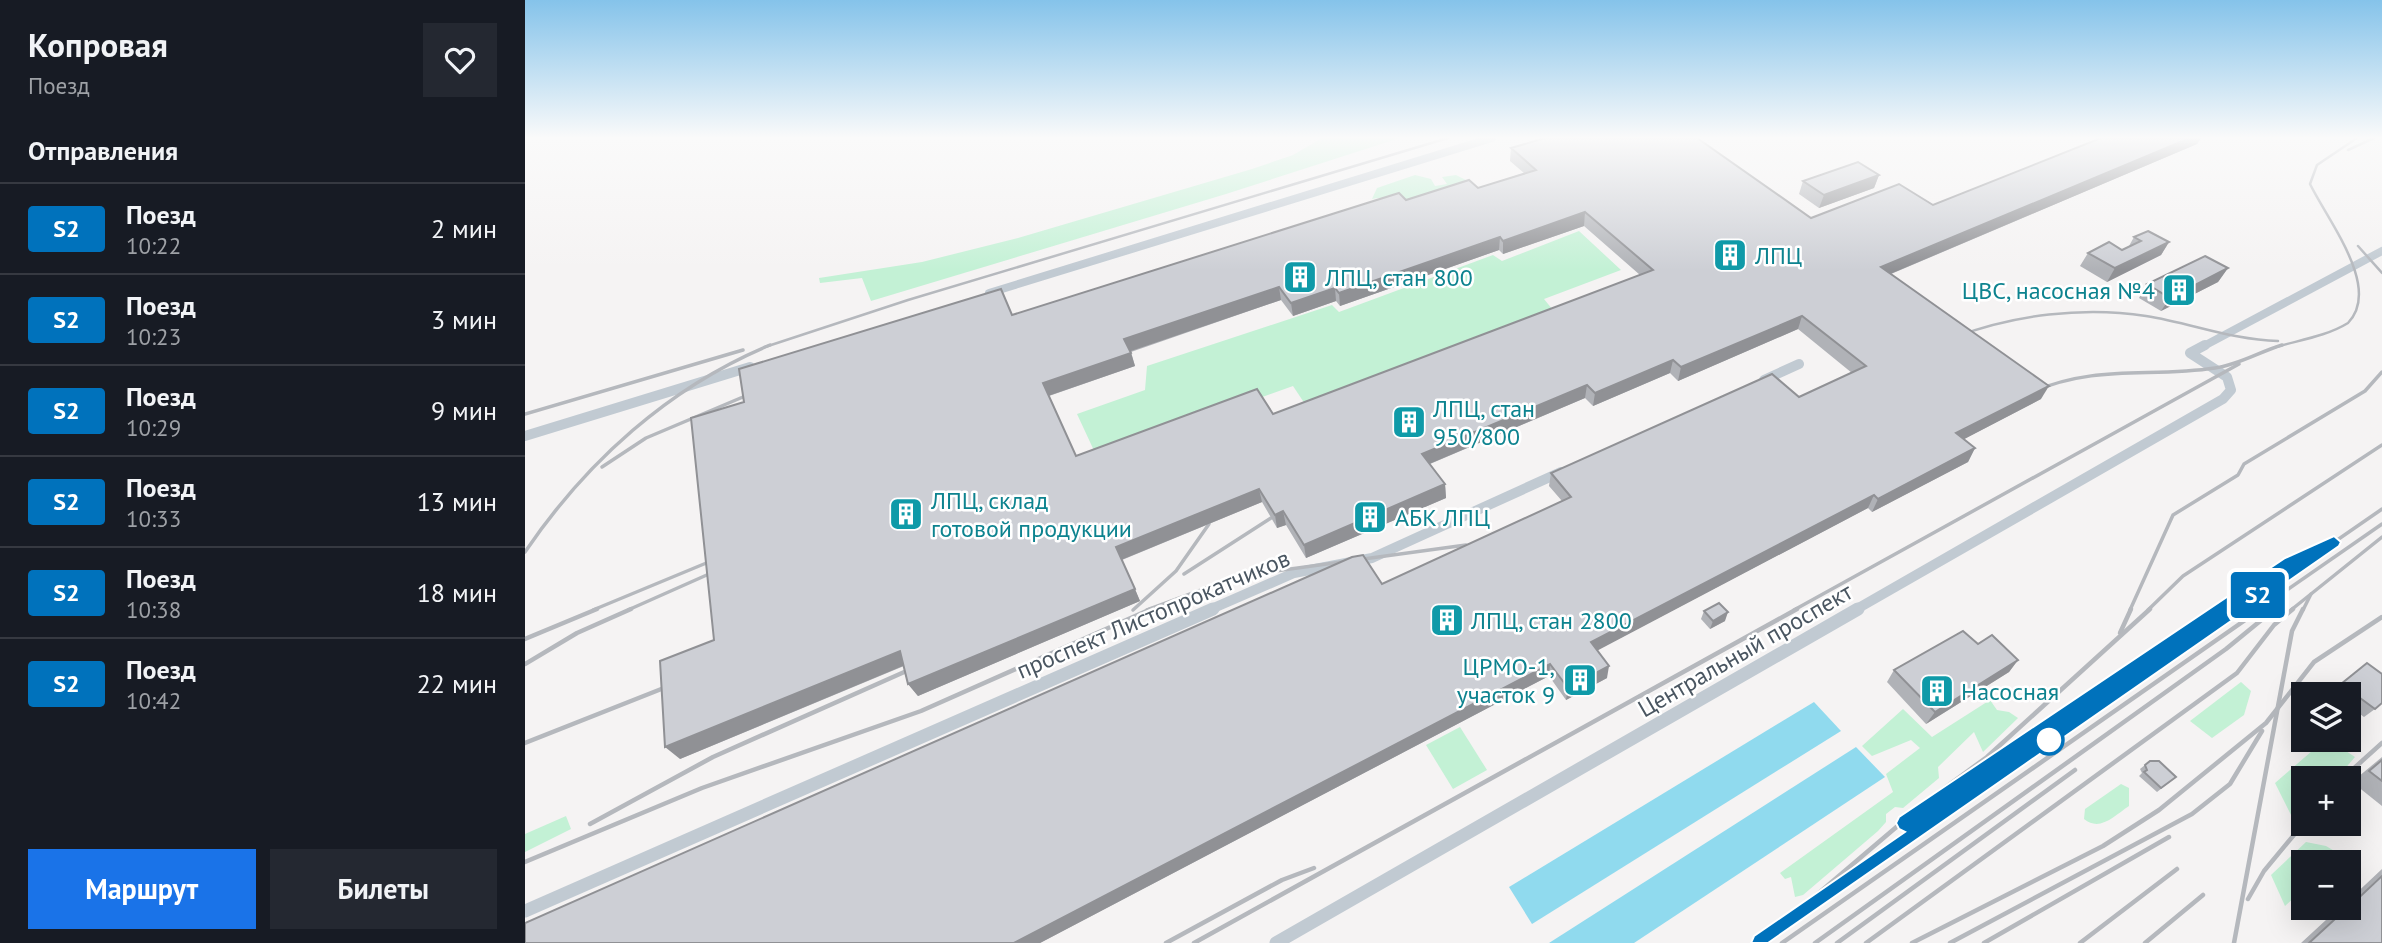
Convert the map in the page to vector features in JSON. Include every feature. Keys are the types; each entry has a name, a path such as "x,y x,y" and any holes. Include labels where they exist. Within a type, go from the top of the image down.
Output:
{"street":[{"path":"974,298 1350,182"},
{"name":"Центральный проспект","path":"1276,943 2212,406 2231,390 2227,377 2190,353 2382,251"},
{"path":"525,436 762,364"},
{"path":"1752,386 1799,364"},
{"name":"проспект Листопрокатчиков","path":"525,911 1294,573 1372,558 1571,468"}],"green space":[{"path":"1208,182 1263,182 871,301 862,278 820,283 819,278 922,262 1018,238"},
{"path":"1395,182 1433,182 1435,186 1447,184 1446,182 1463,182 1429,201 1410,204 1384,198 1372,199 1377,188"},
{"path":"1579,231 1621,270 1544,299 1557,315 1307,407 1293,386 1097,457 1077,414 1145,390 1147,366 1332,305 1339,312 1493,255 1502,261"},
{"path":"2241,682 2251,691 2244,715 2212,738 2190,721"},
{"path":"1990,700 1997,710 2009,712 2018,718 1983,752 1974,732 1938,767 1939,778 1903,808 1895,807 1886,814 1886,822 1878,831 1803,895 1795,897 1791,877 1785,879 1780,873 1893,792 1886,774 1920,748 1911,740 1872,756 1862,746 1903,709 1932,737"},
{"path":"1460,727 1487,770 1453,789 1426,745"},
{"path":"2311,752 2348,752 2355,757 2347,766 2295,766"},
{"path":"2291,769 2291,815 2275,783"},
{"path":"2121,784 2129,788 2129,806 2101,823 2090,823 2084,819 2085,809"},
{"path":"566,816 571,829 525,852 525,834"},
{"path":"2306,842 2333,850 2298,850"},
{"path":"2291,856 2291,901 2285,906 2271,875"}],"water":[{"path":"1814,702 1841,731 1532,924 1509,887"},
{"path":"1856,747 1885,777 1634,943 1549,943"}],"building":[{"path":"1463,182 1471,182 1478,188 1497,182 1760,182 1811,218 1899,184 1933,205 1991,182 2085,182 1881,267 2049,386 1956,433 1975,448 1878,499 1874,495 1591,642 1609,666 1568,688 1550,664 1014,943 525,943 525,923 1352,557 1363,555 1382,584 1571,497 1551,473 1772,374 1799,397 1866,366 1802,316 1681,367 1673,360 1595,393 1587,385 1422,454 1445,484 1304,545 1283,511 1275,515 1259,489 1116,547 1135,589 908,684 900,651 665,747 660,661 714,640 691,418 744,402 739,369 1001,289 1012,315 1399,193 1406,200","holes":["1585,212 1653,270 1273,414 1257,389 1076,456 1043,383 1131,353 1124,339 1279,287 1291,303 1335,288 1339,293 1500,237 1503,241"]},
{"path":"1805,182 1860,182 1824,195"},
{"path":"2148,231 2169,242 2115,268 2088,253 2109,242 2122,250 2141,241 2134,237"},
{"path":"2205,256 2228,268 2170,298 2147,284"},
{"path":"1719,603 1728,612 1713,621 1704,611"},
{"name":"Насосная","path":"1963,631 1978,644 1992,635 2018,660 1935,712 1894,670"},
{"path":"2367,663 2382,674 2382,703 2375,709 2361,699 2361,682 2343,682"},
{"path":"2382,760 2382,781 2369,771"},
{"path":"2150,761 2159,761 2176,777 2161,788 2144,772 2147,770 2145,765"},
{"path":"2382,876 2382,943 2309,943 2334,920 2361,920 2361,896"}],"railway":[{"path":"767,346 908,300 1301,182"},
{"path":"2279,346 2340,327 2348,323 2357,308 2359,292 2356,273 2349,254 2311,182"},
{"path":"2358,246 2382,273"},
{"path":"1955,337 2025,318 2098,312 2146,316 2244,338 2278,341"},
{"path":"525,552 575,488 633,431 664,405 698,382 767,346"},
{"path":"2032,392 2056,383 2101,375 2191,371 2224,366 2279,346"},
{"path":"525,414 743,350"},
{"path":"1794,610 2239,364"},
{"path":"2130,610 2173,515 2238,475 2244,464 2365,391 2382,372"},
{"path":"602,467 646,438 750,394"},
{"path":"2148,610 2183,576 2382,445"},
{"path":"2236,610 2382,509"},
{"path":"1184,574 1271,518"},
{"path":"1133,610 1176,571 1209,524"},
{"path":"2258,610 2382,524"},
{"path":"2311,594 2382,537"},
{"path":"1147,610 1239,576 1466,545"},
{"path":"593,610 716,559"},
{"path":"628,610 718,570"},
{"path":"2291,610 2311,594"},
{"path":"2303,610 2311,594"},
{"path":"525,639 597,609"},
{"path":"525,664 577,633 631,609"},
{"path":"525,862 702,788 921,711 1151,609"},
{"path":"1194,943 1797,609"},
{"path":"2120,633 2131,609"},
{"path":"1760,943 1927,801 1987,757 2150,609"},
{"path":"1845,883 2239,609"},
{"path":"1782,943 2261,609"},
{"path":"1866,943 2237,673 2274,625 2293,609"},
{"path":"2278,708 2292,631 2303,609"},
{"path":"1815,943 2226,649 2270,613"},
{"path":"2278,708 2314,662 2382,617"},
{"path":"1987,768 2152,656"},
{"path":"590,824 713,757 911,669"},
{"path":"525,743 674,684"},
{"path":"1912,943 2103,846 2159,810 2266,723 2278,708"},
{"path":"2234,943 2278,708"},
{"path":"1950,943 2192,814 2230,784 2262,731"},
{"path":"2356,766 2382,743"},
{"path":"1837,943 2075,770"},
{"path":"2248,899 2264,871 2293,836"},
{"path":"1984,943 2169,837"},
{"path":"1166,943 1282,880 1314,868"},
{"path":"2080,943 2177,869"},
{"path":"2145,943 2203,895"}],"train":[{"name":"S2","path":"1761,943 1874,861 2334,542 2290,562 1905,823"}],"place":[{"name":"ЛПЦ","path":"1730,255"},
{"name":"ЛПЦ, стан 800","path":"1300,277"},
{"name":"ЦВС, насосная №4","path":"2179,290"},
{"name":"ЛПЦ, стан 950/800","path":"1409,422"},
{"name":"ЛПЦ, склад готовой продукции","path":"906,514"},
{"name":"АБК ЛПЦ","path":"1370,517"},
{"name":"ЛПЦ, стан 2800","path":"1447,620"},
{"name":"ЦРМО-1, участок 9","path":"1580,680"},
{"name":"Насосная","path":"1937,691"}]}
